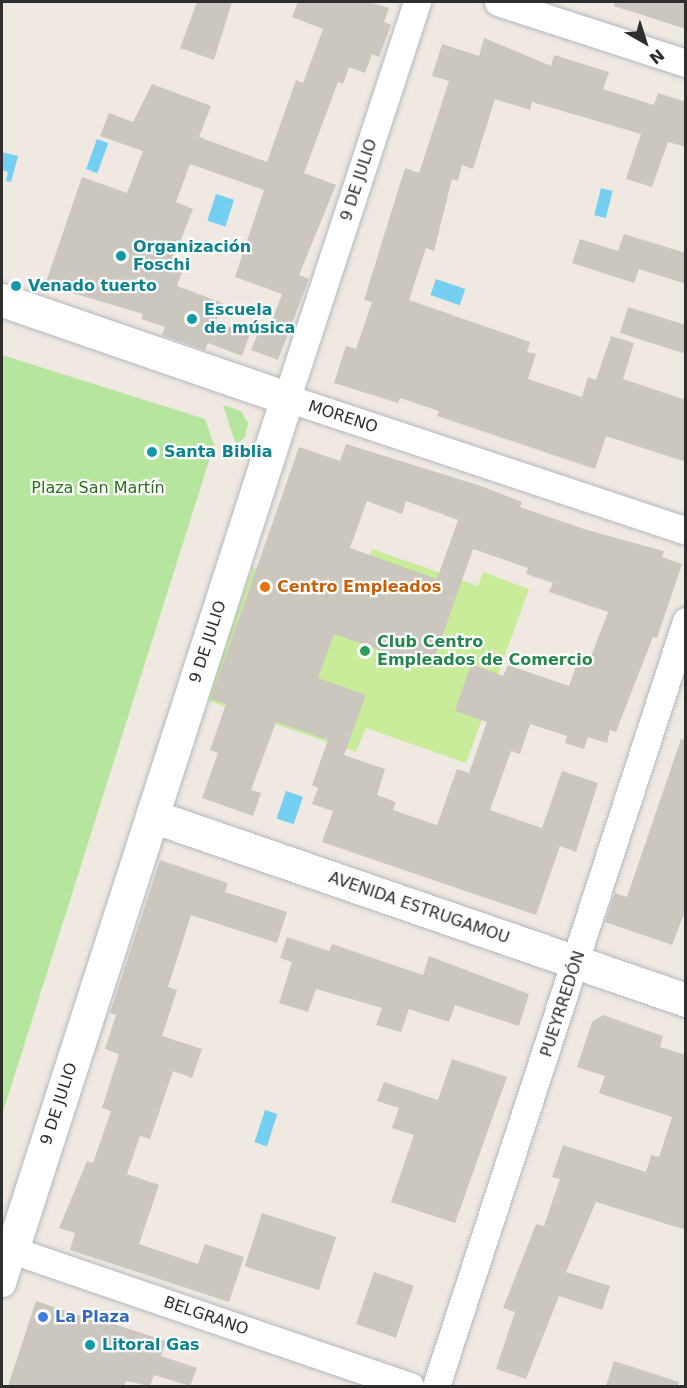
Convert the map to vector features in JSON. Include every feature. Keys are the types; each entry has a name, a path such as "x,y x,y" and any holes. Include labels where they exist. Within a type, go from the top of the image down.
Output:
{"main road":[{"name":"MORENO","path":"2,300 287,398"},
{"name":"9 DE JULIO","path":"7,1249 152,816 287,398"},
{"name":"AVENIDA ESTRUGAMOU","path":"152,816 686,1000"}],"street":[{"name":"9 DE JULIO","path":"287,398 417,2"},
{"path":"498,2 686,63"},
{"name":"MORENO","path":"287,398 686,531"},
{"name":"PUEYRREDÓN","path":"436,1386 577,963 686,621"},
{"name":"9 DE JULIO","path":"2,1283 7,1249"},
{"name":"BELGRANO","path":"7,1249 410,1386"}],"green space":[{"name":"Plaza San Martín","path":"2,355 205,419 214,445 2,1115"},
{"path":"223,405 241,411 248,423 245,437 236,445"},
{"name":"Club Centro Empleados de Comercio","path":"372,549 478,586 483,572 529,589 466,763 366,728 356,752 206,700 253,567 353,602"}],"water":[{"path":"97,139 108,143 97,173 86,169"},
{"path":"2,152 18,156 11,182 6,181 8,172 2,170"},
{"path":"601,188 613,191 606,218 594,215"},
{"path":"216,194 234,200 225,227 207,221"},
{"path":"436,279 465,289 460,305 430,295"},
{"path":"286,791 303,797 294,824 277,818"},
{"path":"265,1110 277,1114 267,1146 254,1142"}],"building":[{"path":"197,2 232,2 214,60 180,48"},
{"path":"298,2 369,2 389,8 384,22 391,25 379,57 372,54 365,73 349,67 343,84 338,82 304,173 336,185 299,275 309,279 278,360 251,350 260,328 268,332 282,294 235,277 264,190 190,164 176,202 193,209 173,260 185,264 177,286 223,303 216,322 250,334 242,356 208,343 205,350 162,335 165,327 141,319 143,314 45,285 82,177 127,193 143,151 100,136 109,113 133,122 152,84 211,106 199,137 267,162 296,80 303,83 323,29 292,17"},
{"path":"614,2 686,2 686,29 614,6"},
{"path":"484,38 551,66 554,55 609,72 603,89 654,105 658,93 686,102 686,147 668,142 652,187 626,179 641,134 532,102 530,110 495,99 473,169 462,165 458,181 452,179 434,251 426,248 409,300 530,342 527,352 536,354 528,379 582,397 588,377 596,380 611,336 634,343 623,379 686,400 686,462 606,436 595,469 437,416 439,411 400,398 398,403 334,383 346,346 356,349 372,302 364,300 405,168 419,173 449,81 432,76 442,44 479,56"},
{"path":"624,234 686,253 686,284 639,269 634,283 572,263 580,239 618,251"},
{"path":"628,307 686,325 686,354 620,333"},
{"path":"346,444 478,485 522,502 520,507 587,530 664,551 662,557 682,564 657,638 653,637 616,732 610,730 607,743 588,737 584,749 565,743 567,736 530,724 520,754 511,751 490,810 542,828 562,771 598,783 576,852 560,846 536,915 322,842 333,811 312,804 318,788 312,785 328,740 276,722 251,790 261,793 253,816 202,798 218,753 210,750 226,704 211,699 299,447 340,461","holes":["367,501 402,514 406,501 458,520 437,579 350,548","473,549 528,568 526,574 553,583 549,592 608,612 590,659 580,655 569,686 508,665 503,676 471,664 455,711 487,722 469,773 457,769 437,825 393,810 396,802 377,795 385,769 344,755 366,695 318,678 334,634 431,668"]},
{"path":"681,739 686,740 686,909 672,945 605,922 615,893 627,897"},
{"path":"160,860 228,883 225,892 287,912 277,943 191,915 168,987 177,990 162,1036 202,1049 192,1078 173,1071 150,1139 140,1136 127,1174 159,1185 139,1244 198,1264 205,1244 244,1257 229,1302 70,1250 75,1233 59,1228 87,1161 93,1163 111,1111 102,1108 119,1054 105,1049 116,1015 110,1013"},
{"path":"287,937 329,951 332,944 423,975 429,956 529,994 519,1026 455,1005 449,1022 409,1009 401,1032 376,1025 382,1008 316,989 308,1012 279,1003 292,962 280,958"},
{"path":"603,1015 663,1036 660,1047 686,1055 686,1230 596,1202 566,1272 610,1286 602,1310 559,1296 526,1379 496,1369 515,1312 503,1308 536,1224 544,1226 560,1179 552,1177 563,1145 646,1172 651,1155 659,1157 672,1117 599,1093 605,1076 577,1067 592,1022"},
{"path":"452,1059 507,1077 455,1223 391,1202 414,1135 392,1128 399,1108 377,1101 384,1082 438,1100"},
{"path":"262,1213 336,1237 319,1290 245,1266"},
{"path":"374,1272 414,1286 396,1338 356,1324"},
{"path":"36,1301 84,1317 86,1309 116,1320 114,1324 166,1341 161,1356 197,1368 190,1386 154,1375 150,1386 126,1381 124,1386 8,1386"},
{"path":"614,1361 679,1382 678,1386 606,1386"}],"place":[{"name":"Organización Foschi","path":"121,256"},
{"name":"Venado tuerto","path":"16,286"},
{"name":"Escuela de música","path":"192,319"},
{"name":"Santa Biblia","path":"152,452"},
{"name":"Centro Empleados","path":"265,587"},
{"name":"Club Centro Empleados de Comercio","path":"365,651"},
{"name":"La Plaza","path":"43,1317"},
{"name":"Litoral Gas","path":"90,1345"}]}
